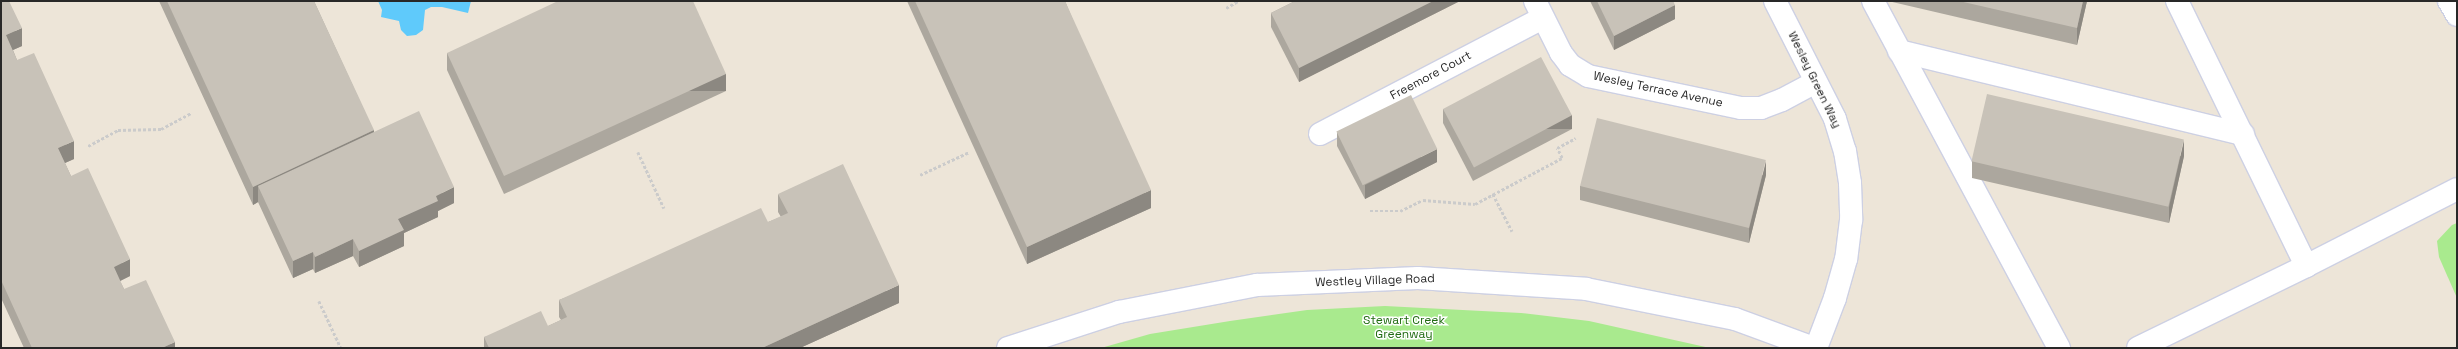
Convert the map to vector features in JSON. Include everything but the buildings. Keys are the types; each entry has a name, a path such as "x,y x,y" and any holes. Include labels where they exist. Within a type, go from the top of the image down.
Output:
{"street":[{"name":"Wesley Green Way","path":"1775,1 1835,119 1845,151 1850,183 1851,220 1846,259 1835,298 1815,348"},
{"path":"1873,1 2059,348"},
{"path":"2177,1 2306,266"},
{"path":"2450,1 2457,15"},
{"name":"Wesley Terrace Avenue","path":"1539,9 1561,53 1570,65 1588,76 1741,108 1761,108 1816,82"},
{"name":"Freemore Court","path":"1320,134 1539,9"},
{"path":"1899,51 2243,134"},
{"path":"2138,348 2306,266 2457,189"},
{"name":"Westley Village Road","path":"1008,348 1119,312 1257,285 1418,278 1586,289 1735,319 1815,348"}],"path":[{"path":"1226,8 1238,1"},
{"path":"88,146 118,130 160,129 191,113"},
{"path":"1370,211 1400,211 1423,200 1476,204 1562,158 1557,148 1576,138"},
{"path":"638,152 664,208"},
{"path":"920,175 969,152"},
{"path":"1493,194 1512,231"},
{"path":"320,301 341,348"}],"green space":[{"path":"2457,223 2457,298 2439,257 2437,241 2452,225"},
{"name":"Stewart Creek Greenway","path":"1385,306 1521,313 1589,321 1710,348 1101,348 1150,334 1230,321 1307,310"}],"water":[{"path":"378,1 471,1 468,13 442,7 431,7 425,10 423,30 416,35 407,36 401,30 399,21 381,17 382,10"}]}
